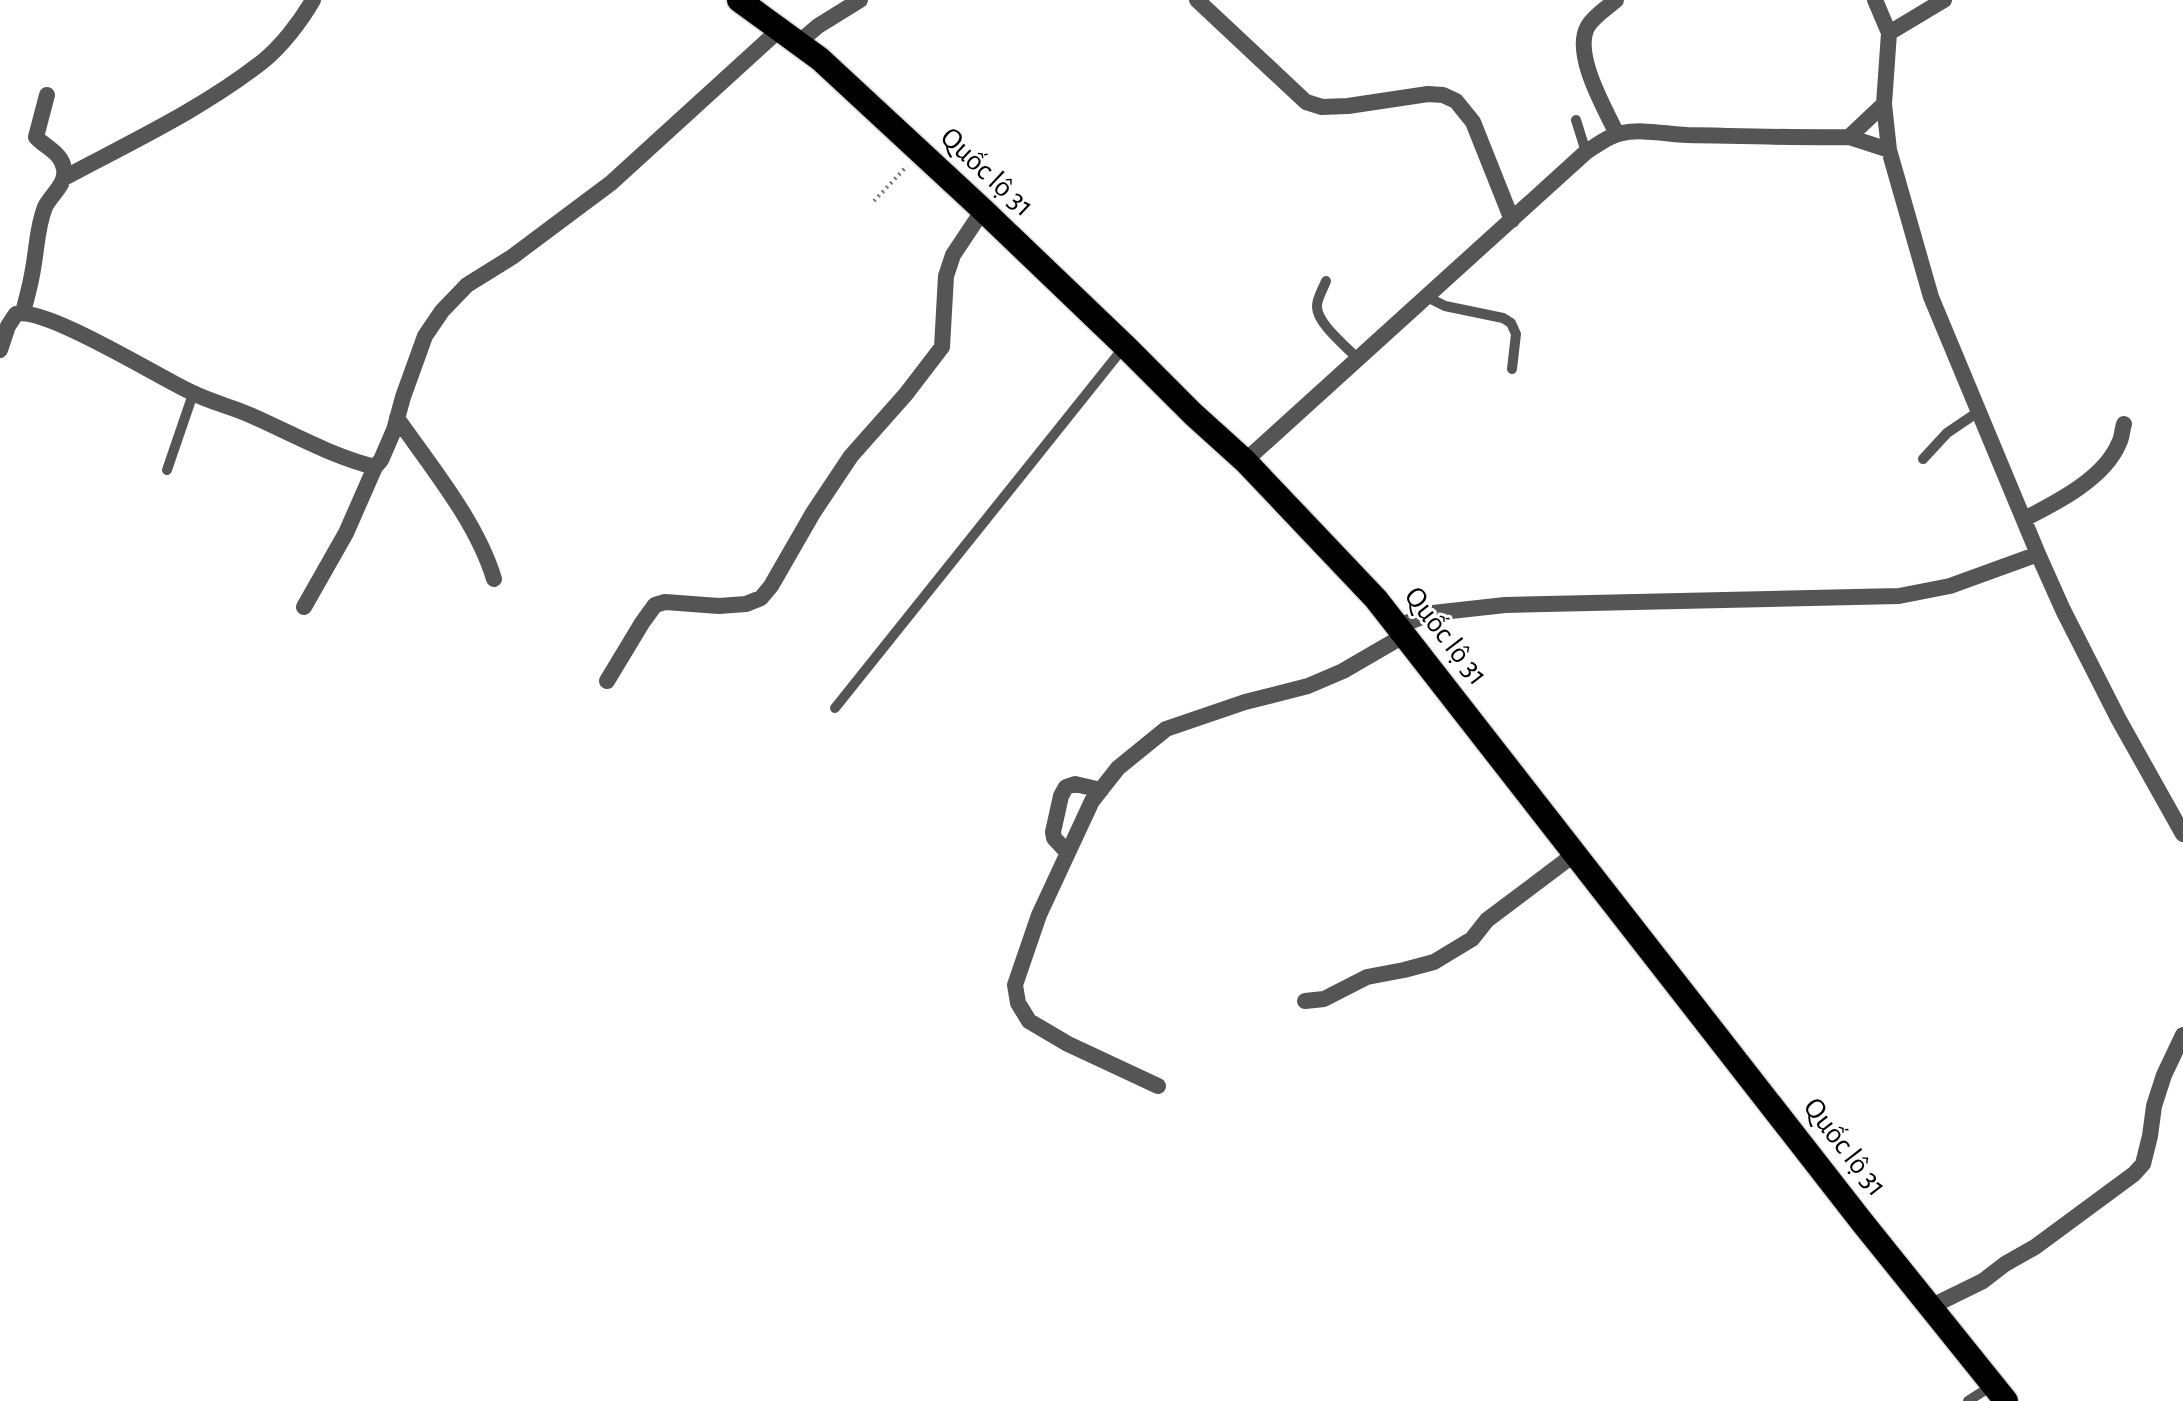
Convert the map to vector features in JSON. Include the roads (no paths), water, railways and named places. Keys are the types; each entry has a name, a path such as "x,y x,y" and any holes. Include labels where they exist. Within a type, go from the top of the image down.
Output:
{"highway":[{"name":"Quốc lộ 31","path":"739,0 820,59 983,210 1245,461 1376,599 1999,1393"}],"street":[{"path":"64,178 175,119 265,60 303,17 313,0"},
{"path":"304,607 346,533 381,460 425,336 450,302 467,285 512,257 611,183 789,36 818,26 860,0"},
{"path":"1197,0 1306,102 1322,107 1348,106 1428,94 1443,95 1456,101 1473,122 1512,220"},
{"path":"1616,0 1592,20 1585,30 1583,42 1589,73 1617,134"},
{"path":"1875,0 1889,33 1884,104 1889,150 1931,297 2063,610 2119,720 2183,834"},
{"path":"1889,33 1944,0"},
{"path":"23,312 45,207 65,172 61,159 36,137 47,95"},
{"path":"1849,137 1884,104"},
{"path":"1245,461 1586,152 1617,134 1643,131 1849,137 1889,150"},
{"path":"607,681 655,605 665,602 719,606 746,604 761,598 771,586 813,513 851,456 906,394 942,347 946,276 953,255 983,210"},
{"path":"0,350 8,326 16,314 37,315 76,332 193,394 375,467"},
{"path":"397,418 463,515 490,564 494,579"},
{"path":"2024,519 2075,492 2099,470 2119,444 2124,424"},
{"path":"1158,1086 1068,1044 1029,1021 1018,1003 1015,985 1039,915 1092,801 1118,768 1166,729 1245,702 1308,686 1343,671 1433,613 1505,605 1899,596 1950,586 2038,554"},
{"path":"1067,852 1054,838 1053,832 1061,796 1066,787 1075,784 1101,790"},
{"path":"1305,1001 1324,999 1367,977 1434,962 1472,939 1487,920 1576,853"},
{"path":"1930,1307 1983,1281 2134,1174 2143,1164 2157,1096 2183,1035"}],"lane":[{"path":"1576,120 1586,152"},
{"path":"1326,281 1317,302 1317,314 1358,359"},
{"path":"1427,297 1445,306 1503,318 1511,323 1516,334 1512,369"},
{"path":"835,708 1125,346"},
{"path":"167,470 193,394"},
{"path":"1923,459 1947,433 1978,412"},
{"path":"1968,1401 1999,1393"}]}
